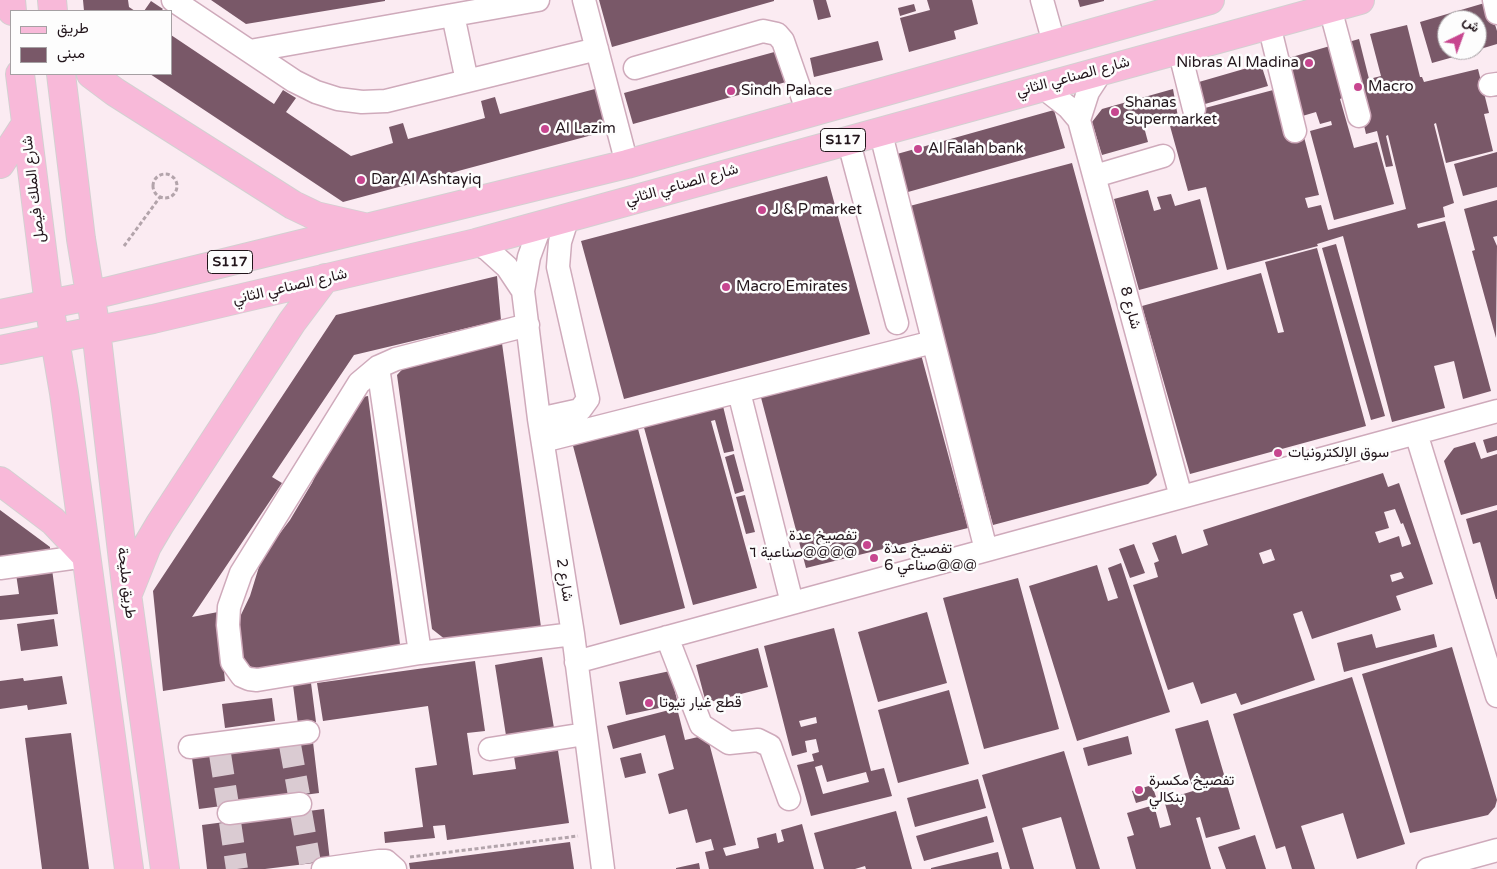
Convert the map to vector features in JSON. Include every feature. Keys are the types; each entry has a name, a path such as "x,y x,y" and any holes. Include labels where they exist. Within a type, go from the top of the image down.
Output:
{"main road":[{"name":"S117","path":"0,314 89,296 626,164 1054,43 1159,7 1210,0"},
{"name":"شارع الصناعي الثاني","path":"0,350 55,340 476,243 880,130 1360,0"},
{"name":"شارع الملك فيصل","path":"20,75 49,305"},
{"path":"61,75 89,296"},
{"path":"92,75 115,92 294,205 316,216 370,228"},
{"path":"0,164 26,124"},
{"path":"127,594 147,546 160,524 292,322 325,278"},
{"name":"طريق مليحة","path":"89,296 96,330 127,594 166,869"},
{"path":"49,305 129,869"},
{"path":"0,481 53,521 86,556"}],"street":[{"path":"174,0 294,81 316,92 338,99 362,102 386,100 596,49"},
{"path":"250,51 538,0"},
{"path":"584,0 626,164"},
{"path":"1042,0 1054,43"},
{"path":"1494,0 1497,12"},
{"path":"1330,8 1359,116"},
{"path":"453,15 468,81"},
{"path":"1269,25 1295,131"},
{"path":"635,68 762,31 777,34 783,41 808,113"},
{"path":"1180,49 1194,109"},
{"path":"1079,120 1088,92 1103,69"},
{"name":"شارع 8","path":"1041,86 1061,101 1079,120 1181,497"},
{"path":"880,130 986,550"},
{"path":"848,139 897,322"},
{"path":"1095,176 1163,156"},
{"path":"539,419 580,410 588,399 558,267 560,242 568,217"},
{"name":"شارع 2","path":"541,224 529,257 523,291 539,419 576,662 603,869"},
{"name":"شارع 2","path":"476,243 487,249 507,266 523,291"},
{"path":"528,325 396,359 378,367 359,383 241,573 229,607 228,625 232,662 242,676 258,680 420,653 572,634"},
{"path":"543,441 933,342"},
{"path":"378,367 420,653"},
{"path":"739,392 792,603"},
{"path":"576,662 1497,411"},
{"path":"1416,433 1497,696"},
{"path":"0,568 86,556"},
{"path":"667,637 701,724 729,743 758,740 770,746 789,799"},
{"path":"490,749 585,734"},
{"path":"190,747 220,749 296,737"},
{"path":"229,813 300,804"},
{"path":"1428,869 1456,865 1497,850"},
{"path":"315,867 379,861 394,867"}],"path":[{"path":"163,174 168,174 176,181 176,192 166,198 160,197 154,189 155,179 163,174"},
{"path":"124,246 160,197"},
{"path":"394,867 407,858 598,834"}],"building":[{"path":"83,0 128,0 129,7 134,10 84,10"},
{"path":"211,0 385,0 385,1 246,24"},
{"path":"599,0 774,0 774,1 612,47"},
{"path":"813,0 826,0 831,17 818,20"},
{"path":"927,0 972,0 978,24 954,31 956,39 909,52 900,18 930,10"},
{"path":"1078,0 1104,0 1104,1 1080,7"},
{"path":"151,1 163,9 162,10 145,10"},
{"path":"1488,2 1497,31 1497,44 1487,47 1487,10 1461,10"},
{"path":"914,4 916,11 900,16 898,8"},
{"path":"1437,17 1437,60 1443,60 1432,63 1420,22"},
{"path":"1407,25 1420,77 1422,77 1424,82 1478,69 1489,113 1484,114 1493,151 1446,163 1436,123 1434,124 1454,203 1443,207 1445,217 1417,224 1418,228 1445,221 1491,391 1463,399 1454,361 1434,366 1445,408 1392,422 1343,236 1317,244 1318,246 1227,270 1206,187 1188,191 1170,126 1188,121 1186,113 1277,89 1304,137 1319,195 1305,198 1308,208 1321,205 1328,230 1406,209 1388,135 1386,136 1393,166 1386,167 1377,131 1366,134 1345,43 1359,39 1369,79 1381,76 1370,34"},
{"path":"172,36 274,104 283,90 296,98 286,112 351,156 393,143 389,127 403,123 408,139 485,118 481,101 495,97 500,114 595,89 607,131 343,202 152,75 172,75"},
{"path":"878,41 883,60 814,77 810,58"},
{"path":"1330,46 1344,97 1340,99 1354,148 1377,142 1394,204 1334,220 1310,131 1332,125 1331,121 1320,124 1316,112 1299,117 1278,61"},
{"path":"778,51 786,82 633,124 624,93"},
{"path":"1261,64 1268,86 1198,106 1192,84"},
{"path":"1173,89 1178,117 1144,127 1148,142 1102,155 1092,122 1102,109"},
{"path":"1054,110 1065,148 908,192 897,154"},
{"path":"1497,152 1497,187 1463,196 1454,164"},
{"path":"1072,163 1157,475 1148,484 993,525 906,207"},
{"name":"Macro Emirates","path":"827,176 870,334 624,399 581,241"},
{"path":"1148,190 1154,211 1161,209 1157,197 1171,194 1175,206 1200,199 1218,269 1139,290 1114,199"},
{"path":"1497,200 1497,236 1493,237 1497,246 1496,338 1472,251 1475,250 1464,209"},
{"path":"1336,244 1385,416 1371,420 1322,248"},
{"path":"1317,248 1366,426 1190,474 1142,306 1261,273 1278,333 1284,332 1265,262"},
{"path":"497,276 501,320 354,355 272,477 282,483 192,617 218,612 225,681 163,691 153,591 336,315"},
{"path":"501,336 541,627 446,640 432,629 397,375 411,360"},
{"path":"919,347 968,528 806,568 759,390"},
{"path":"368,396 401,652 242,672 238,621 250,596 262,557 290,520 312,483 332,440 357,398"},
{"path":"722,402 734,451 724,453 715,420 711,421 757,588 693,605 643,424"},
{"path":"637,425 685,608 620,625 572,442"},
{"path":"1497,436 1497,450 1487,453 1483,440"},
{"path":"1475,442 1481,459 1497,454 1497,505 1461,515 1444,461 1454,448"},
{"path":"734,454 744,491 735,494 725,457"},
{"path":"1383,473 1388,487 1399,483 1433,584 1396,596 1401,610 1312,639 1302,611 1293,614 1315,680 1241,705 1236,693 1201,704 1193,682 1168,690 1133,585 1158,577 1154,563 1159,561 1152,543 1176,535 1182,554 1208,545 1203,530","holes":["1395,509 1411,544 1402,547 1399,536 1379,543 1375,532 1389,528 1384,512","1271,549 1275,560 1263,564 1259,553","1401,572 1404,578 1392,582 1390,575"]},
{"path":"745,495 755,532 746,534 736,497"},
{"path":"0,510 50,547 50,553 0,557"},
{"path":"1497,510 1496,599 1480,542 1473,544 1466,519"},
{"path":"1134,544 1145,573 1130,578 1119,549"},
{"path":"1121,563 1170,712 1077,741 1029,586 1097,565 1108,601 1118,598 1108,568"},
{"path":"52,569 58,614 0,620 0,596 19,594 16,574"},
{"path":"1018,578 1059,729 984,749 943,598"},
{"path":"927,612 947,683 878,702 858,632"},
{"path":"54,619 58,646 21,651 17,624"},
{"path":"834,628 871,771 884,768 892,796 811,816 797,765 814,761 812,754 819,752 816,739 805,741 807,752 792,756 764,646","holes":["816,717 817,723 801,727 799,721","822,765 827,782 866,772 869,782 823,794 815,767"]},
{"path":"1372,634 1376,648 1434,634 1437,647 1344,672 1337,643"},
{"path":"1452,647 1497,800 1495,807 1488,815 1410,833 1362,674"},
{"path":"758,648 768,687 706,703 696,665"},
{"path":"542,657 555,734 507,742 495,665"},
{"path":"475,661 485,731 467,733 473,775 516,769 513,750 557,744 569,823 447,840 445,825 433,826 435,838 385,843 384,832 423,827 415,768 437,765 428,706 323,721 317,683"},
{"path":"670,671 678,704 626,715 619,682"},
{"path":"62,676 67,704 28,710 27,705 0,709 0,681 23,678 24,681"},
{"path":"1352,677 1405,844 1357,859 1343,813 1301,826 1315,869 1292,869 1285,846 1276,849 1233,714"},
{"path":"311,683 316,722 298,724 293,685"},
{"path":"949,690 969,764 898,783 878,710"},
{"path":"272,698 275,721 225,728 222,704"},
{"path":"677,708 685,740 707,735 736,845 723,848 726,856 759,848 757,838 776,833 778,843 784,841 781,830 802,824 814,869 709,869 705,852 714,850 711,839 696,843 687,809 669,814 658,774 674,769 665,735 613,749 607,726"},
{"path":"1208,720 1240,829 1206,838 1200,817 1196,818 1211,869 1136,869 1127,837 1134,835 1127,813 1154,805 1160,828 1171,825 1164,800 1193,791 1175,729"},
{"path":"71,733 89,869 42,869 25,738"},
{"path":"1128,736 1132,754 1088,766 1083,748"},
{"path":"313,742 319,793 199,809 192,758"},
{"path":"1064,751 1100,869 1076,869 1061,817 1022,828 1034,869 1010,869 982,775"},
{"path":"641,753 646,773 625,778 620,758"},
{"path":"978,779 986,808 915,827 907,798"},
{"path":"1152,785 1156,797 1136,803 1132,791"},
{"path":"324,809 330,861 265,869 207,869 202,825"},
{"path":"896,811 912,869 866,869 865,866 855,869 824,869 814,833"},
{"path":"987,816 994,842 924,861 916,836"},
{"path":"1255,835 1266,869 1226,869 1218,847"},
{"path":"570,842 574,869 410,869 409,863"},
{"path":"998,852 1002,869 931,869 931,868"},
{"path":"699,863 700,869 676,869 676,868"}],"tunnel":[{"path":"290,745 299,795"},
{"path":"220,754 228,805"},
{"path":"301,812 310,863"},
{"path":"230,822 237,869"}],"place":[{"name":"Nibras Al Madina","path":"1309,63"},
{"name":"Macro","path":"1358,87"},
{"name":"Sindh Palace","path":"731,91"},
{"name":"Shanas Supermarket","path":"1115,112"},
{"name":"Al Lazim","path":"545,129"},
{"name":"Al Falah bank","path":"918,149"},
{"name":"Dar Al Ashtayiq","path":"361,180"},
{"name":"J & P market","path":"762,210"},
{"name":"Macro Emirates","path":"726,287"},
{"name":"سوق الإلكترونيات","path":"1278,453"},
{"name":"تفصيخ عدة صناعية ٦@@@@","path":"867,545"},
{"name":"تفصيخ عدة صناعي 6@@@","path":"874,558"},
{"name":"قطع غيار تيوتا","path":"649,703"},
{"name":"تفصيخ مكسرة بنكالي","path":"1139,790"}]}
